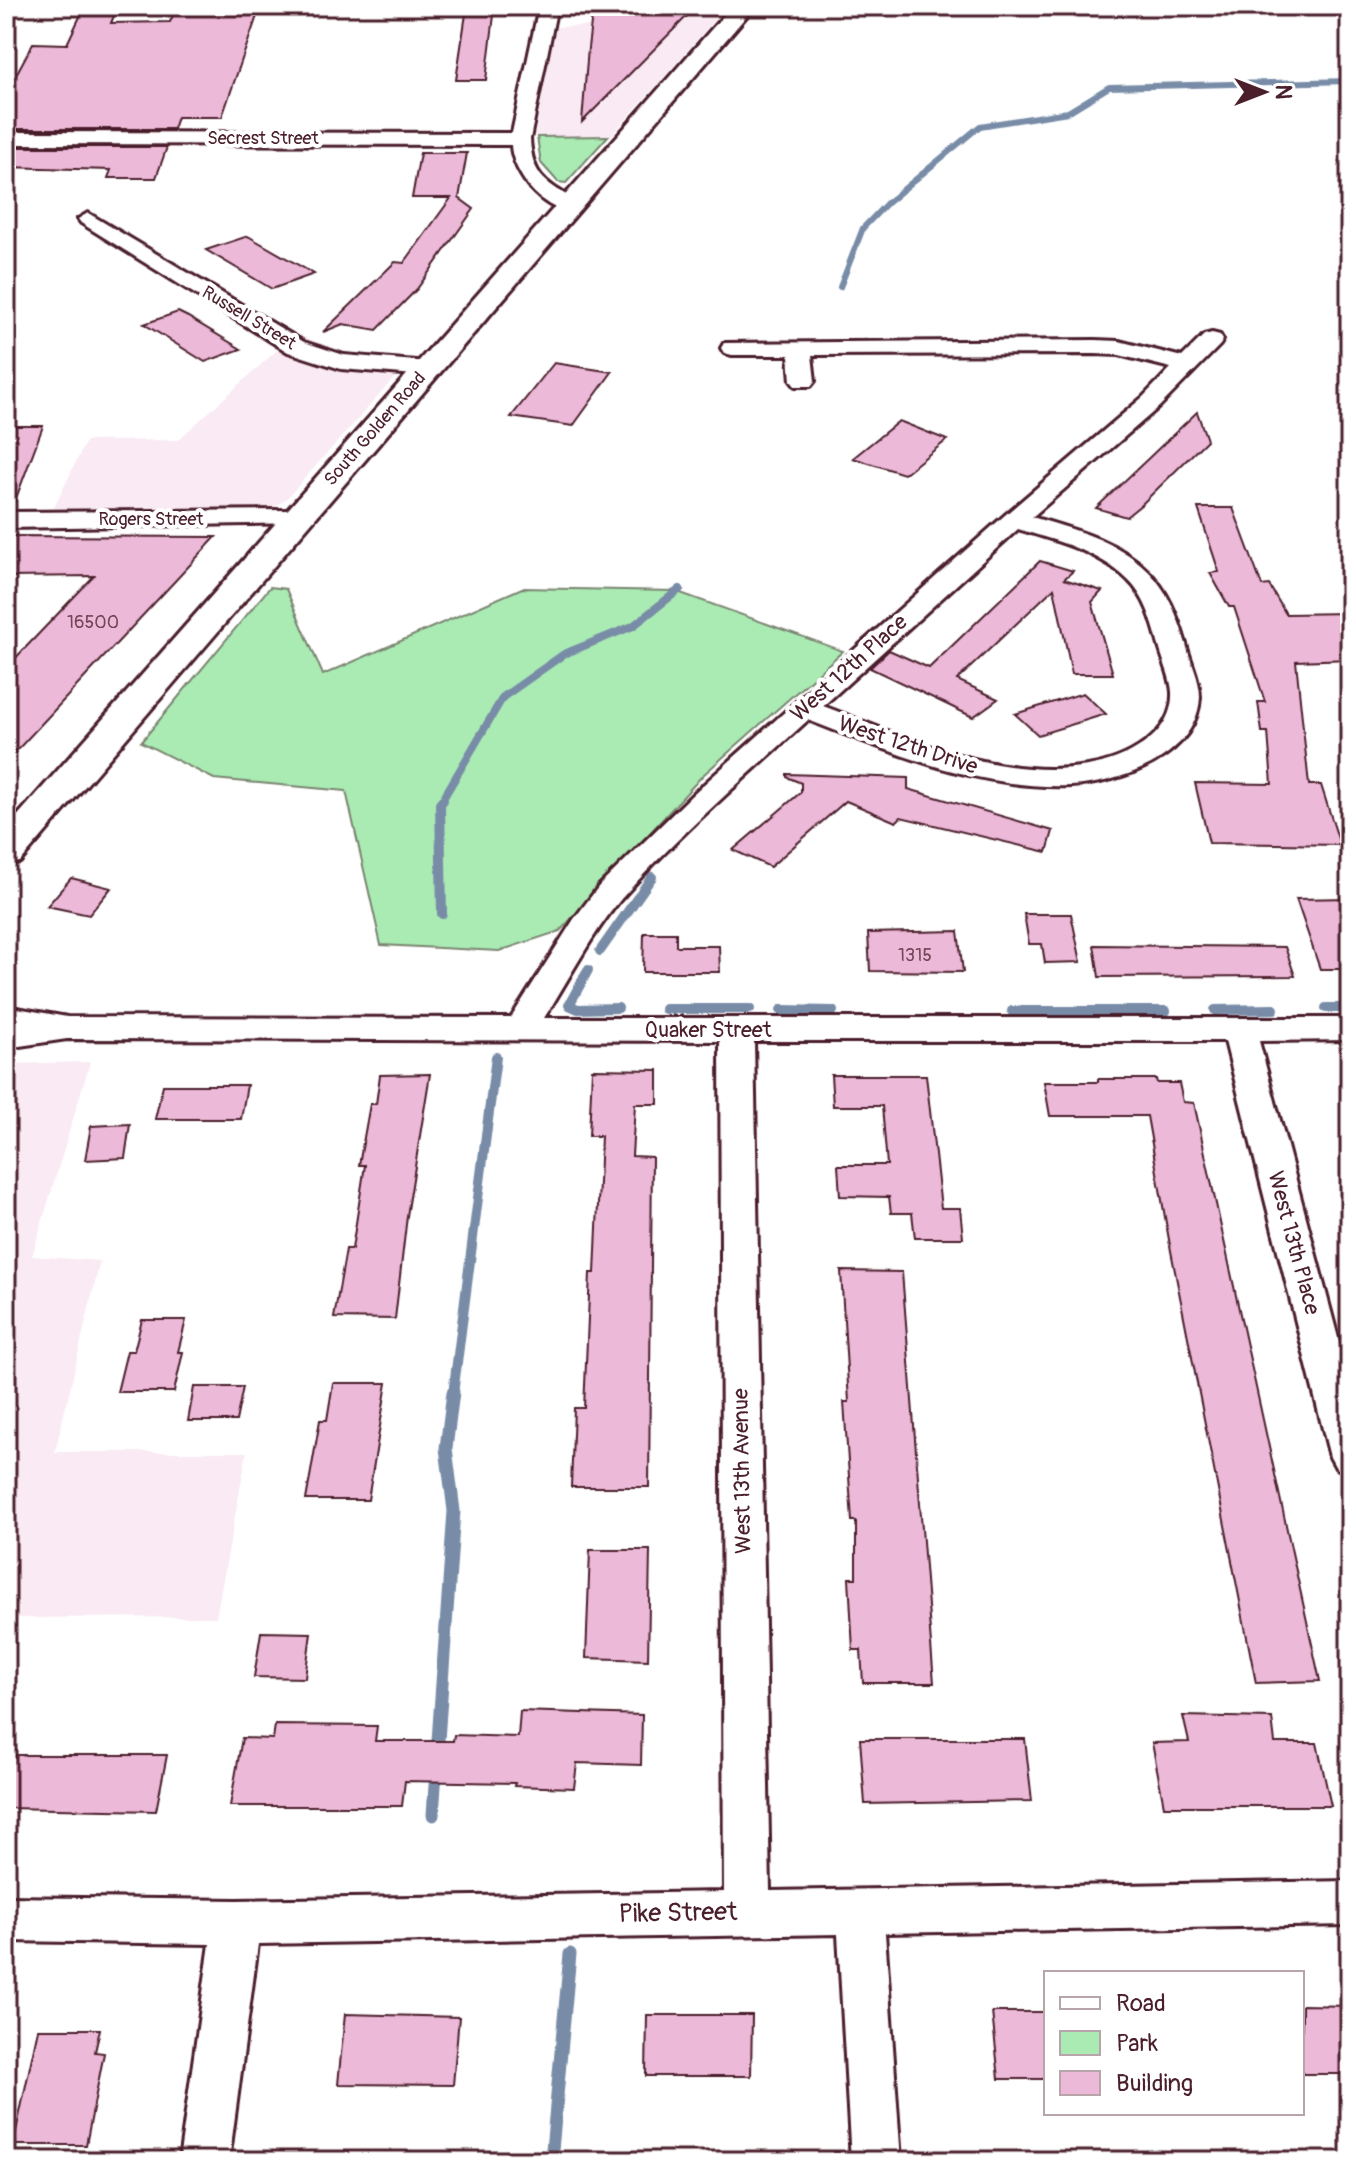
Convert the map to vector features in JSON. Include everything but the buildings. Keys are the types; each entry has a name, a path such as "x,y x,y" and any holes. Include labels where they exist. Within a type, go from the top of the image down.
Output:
{"main road":[{"name":"South Golden Road","path":"6,853 744,6"}],"street":[{"path":"548,6 520,139 520,155 533,184 571,206"},
{"name":"Secrest Street","path":"6,138 520,139"},
{"name":"Russell Street","path":"88,219 296,347 341,362 428,369"},
{"name":"West 12th Place","path":"522,1028 585,926 610,893 704,799 1014,520 1151,402 1212,340"},
{"path":"732,348 1095,347 1119,348 1187,365"},
{"path":"800,348 803,381"},
{"name":"Rogers Street","path":"6,520 297,518"},
{"name":"West 12th Drive","path":"804,709 968,768 1016,776 1073,777 1103,772 1131,763 1157,748 1175,730 1183,713 1186,694 1163,610 1137,574 1115,558 1089,545 1014,520"},
{"name":"Quaker Street","path":"6,1017 67,1028"},
{"name":"Quaker Street","path":"6,1037 67,1028 1350,1029"},
{"name":"West 13th Place","path":"1239,1029 1350,1457"},
{"name":"West 13th Avenue","path":"737,1030 747,1912"},
{"name":"Pike Street","path":"6,1919 237,1922 1350,1903"},
{"path":"860,1911 876,2161"},
{"path":"204,2161 237,1922"}],"shaded area":[{"path":"643,6 727,6 611,136 535,136 555,27 627,25"},
{"path":"295,334 346,352 407,364 287,498 275,507 54,508 86,441 178,440"},
{"path":"90,1062 32,1256 100,1261 55,1452 247,1452 216,1617 6,1618 6,1064"}],"green space":[{"path":"608,136 566,183 558,182 541,163 537,137"},
{"path":"270,587 286,589 323,675 522,588 675,591 843,651 703,775 560,931 499,951 381,945 346,791 214,779 141,742"}],"waterway":[{"path":"840,287 863,228 887,203 980,126 1068,112 1109,87 1350,81"},
{"path":"441,802 503,697 564,654 633,626 680,589"},
{"path":"442,914 440,804 443,800"},
{"path":"600,951 652,877"},
{"path":"588,970 569,1005 578,1009 618,1008"},
{"path":"1326,1008 1350,1008"},
{"path":"665,1009 750,1009"},
{"path":"1215,1010 1274,1009"},
{"path":"781,1010 833,1011"},
{"path":"1012,1011 1166,1011"},
{"path":"453,1394 496,1057"},
{"path":"437,1755 454,1511 446,1448 453,1392"},
{"path":"433,1815 436,1771"},
{"path":"551,2161 570,1954"}]}
